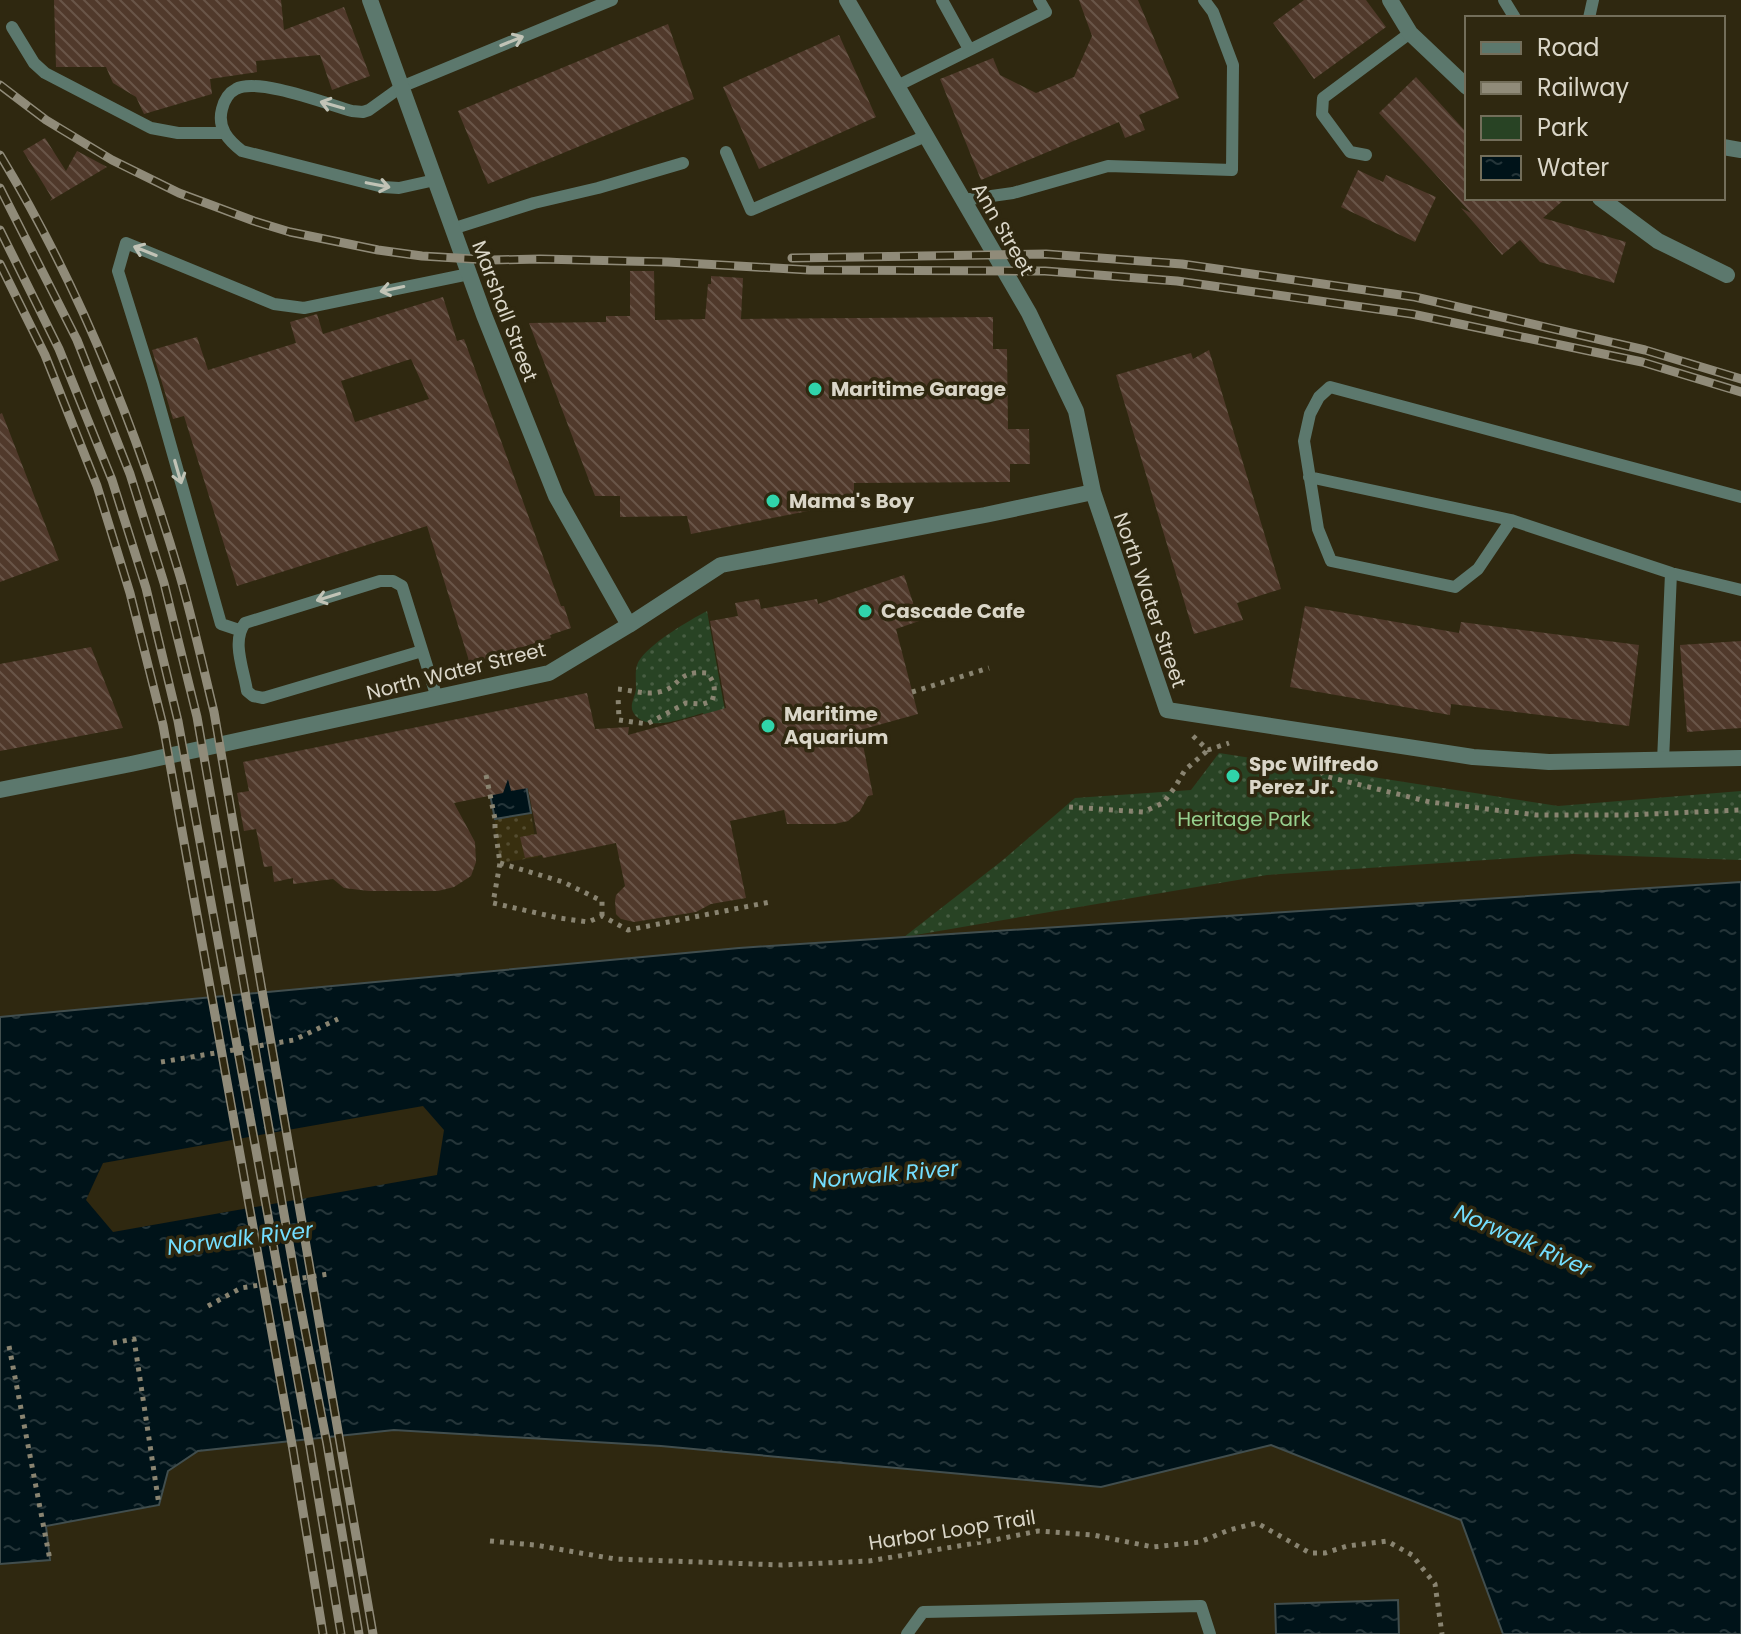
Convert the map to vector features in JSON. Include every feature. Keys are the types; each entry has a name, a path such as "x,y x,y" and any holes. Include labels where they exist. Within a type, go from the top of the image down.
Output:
{"street":[{"name":"Ann Street","path":"847,0 1029,313 1076,411 1093,492"},
{"path":"1390,0 1410,33 1465,85"},
{"name":"Marshall Street","path":"375,2 401,87 452,229 556,496 629,625"},
{"path":"1603,200 1658,241 1727,275"},
{"name":"North Water Street","path":"0,790 549,673 721,565 1093,492 1167,710 1473,757 1549,762 1741,758"}],"lane":[{"path":"435,180 399,188 383,187 242,151 220,125 221,112 231,91 239,87 263,85 363,112 401,87 612,0"},
{"path":"942,0 969,49"},
{"path":"897,86 1046,12 1039,0"},
{"path":"963,200 1013,193 1108,166 1232,170 1233,65 1213,12 1204,0"},
{"path":"12,27 34,63 45,73 124,115 165,131 225,133"},
{"path":"1366,155 1350,152 1322,114 1323,98 1410,33"},
{"path":"726,152 751,210 926,136"},
{"path":"452,229 534,203 683,163"},
{"path":"239,630 221,624 118,271 126,243 274,304 304,308 469,274"},
{"path":"1511,520 1478,569 1455,587 1331,561 1318,529 1304,441 1310,414 1319,397 1330,387 1741,497"},
{"path":"1309,477 1511,520 1671,573 1741,590"},
{"path":"1663,761 1671,573"},
{"path":"422,651 263,698 247,691 238,641 239,630 245,623 380,581 393,581 402,586 437,698"},
{"path":"907,1634 923,1612 1201,1606 1210,1634"}],"path":[{"path":"912,692 989,668"},
{"path":"694,672 707,673 716,691 712,701 686,703 647,724 619,720 618,692 659,692 672,687 682,676 694,672"},
{"path":"1167,710 1208,750"},
{"path":"1069,807 1143,812 1163,803 1185,770 1208,750 1239,739"},
{"path":"1309,750 1324,776 1430,802 1536,815 1741,810"},
{"path":"486,775 500,863 493,903 588,922 602,916"},
{"path":"500,863 563,882 602,901 602,916"},
{"path":"602,916 628,930 770,902"},
{"path":"161,1062 294,1040 338,1019"},
{"path":"208,1306 241,1288 328,1274"},
{"path":"113,1343 134,1339 159,1505"},
{"path":"9,1346 50,1560"},
{"name":"Harbor Loop Trail","path":"490,1541 535,1545 615,1559 782,1565 869,1561 1038,1531 1093,1535 1153,1547 1200,1542 1257,1523 1310,1553 1387,1541 1412,1555 1435,1584 1442,1634"}],"green space":[{"path":"707,611 725,711 706,718 703,713 666,723 639,719 632,706 639,661 663,638"},
{"name":"Heritage Park","path":"1219,753 1558,806 1741,791 1741,860 1573,854 1267,875 904,937 1003,860 1075,798 1191,790"}],"sand":[{"path":"531,813 538,857 500,863 495,819"}],"water":[{"path":"523,768 531,813 495,819 486,775"},
{"name":"Norwalk River","path":"1741,882 1741,1634 1503,1634 1461,1520 1271,1445 1101,1487 661,1446 394,1430 198,1451 168,1471 159,1505 46,1526 50,1560 0,1564 0,1017 739,948"},
{"path":"1398,1600 1399,1634 1276,1634 1275,1604"}],"pier":[{"path":"423,1106 444,1130 437,1175 113,1232 86,1200 103,1163"}],"building":[{"path":"54,0 281,0 284,30 344,7 370,76 332,90 320,55 256,61 257,72 210,79 212,94 144,114 136,97 113,83 106,67 56,67"},
{"path":"1079,0 1138,0 1179,98 1139,115 1145,130 1125,138 1119,122 981,180 940,79 993,58 1000,75 1036,93 1074,77 1092,36"},
{"path":"1304,0 1366,0 1386,27 1314,79 1273,23"},
{"path":"668,24 694,99 488,184 458,111"},
{"path":"839,35 876,117 759,169 723,87"},
{"path":"1416,77 1465,131 1465,200 1564,200 1543,218 1626,242 1614,283 1540,262 1520,240 1502,255 1461,208 1471,213 1379,113"},
{"path":"45,138 66,171 77,151 107,167 50,201 52,198 23,151"},
{"path":"1358,170 1383,182 1386,175 1436,197 1415,242 1341,207"},
{"name":"Maritime Garage","path":"630,271 654,271 655,320 705,319 711,276 743,278 741,319 993,317 993,349 1007,349 1008,429 1029,429 1030,464 1010,464 1010,482 854,483 854,502 691,534 687,516 620,517 620,496 595,496 529,323 606,322 606,316 630,316"},
{"path":"443,297 457,341 464,339 571,628 550,635 551,638 470,664 427,526 237,586 184,416 173,419 152,350 197,337 208,370 296,343 290,322 317,314 323,334","holes":["411,359 429,399 355,422 341,381"]},
{"path":"1209,350 1281,589 1237,603 1243,620 1194,634 1116,375 1191,353 1193,359"},
{"path":"0,414 59,560 0,582"},
{"name":"Maritime Aquarium","path":"904,575 919,621 896,629 918,714 860,730 873,795 868,796 860,811 848,821 787,824 784,810 730,821 746,898 711,904 696,912 634,922 621,919 616,914 615,901 616,895 625,886 616,843 543,858 542,855 525,858 520,837 537,834 528,788 511,791 508,779 503,793 454,803 475,842 476,862 471,876 454,887 438,891 369,891 344,888 333,879 293,884 293,878 274,882 272,866 264,867 256,829 244,831 237,793 249,791 243,762 587,693 595,729 629,727 628,735 726,708 710,621 738,616 735,603 759,599 761,609 817,599 818,604"},
{"path":"1305,606 1459,633 1461,622 1639,645 1629,726 1451,704 1450,715 1290,687"},
{"path":"1741,641 1741,728 1687,732 1680,645"},
{"path":"91,647 123,728 0,751 0,664"}],"railway":[{"path":"0,85 46,120 112,160 179,193 290,232 378,250 491,260 668,262 809,270 1045,271 1177,281 1412,314 1642,362 1741,392"},
{"path":"0,155 55,255 104,360 145,467 194,627 214,712 373,1634"},
{"path":"0,188 77,340 130,474 164,583 197,717 359,1634"},
{"path":"0,230 59,349 112,480 146,588 178,721 341,1634"},
{"path":"792,258 1046,254 1182,264 1415,297 1645,350 1741,379"},
{"path":"0,264 45,355 97,486 130,593 163,725 323,1634"}],"place":[{"name":"Maritime Garage","path":"815,389"},
{"name":"Mama's Boy","path":"773,501"},
{"name":"Cascade Cafe","path":"865,611"},
{"name":"Maritime Aquarium","path":"768,726"},
{"name":"Spc Wilfredo Perez Jr.","path":"1233,776"}]}
